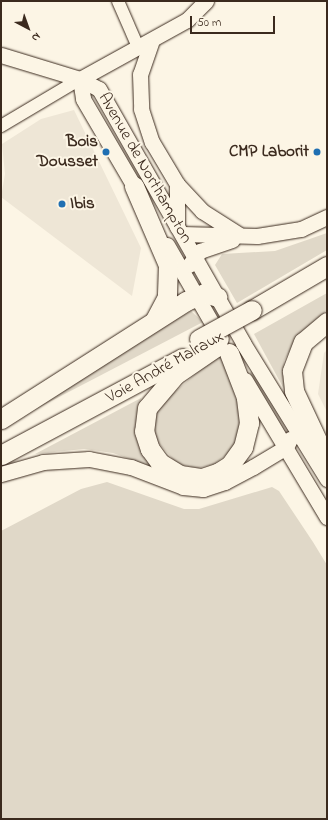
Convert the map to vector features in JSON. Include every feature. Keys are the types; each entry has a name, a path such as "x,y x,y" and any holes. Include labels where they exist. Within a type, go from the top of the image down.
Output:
{"main road":[{"path":"134,186 162,252 170,280 165,306 153,322"},
{"name":"Voie André Malraux","path":"1,455 211,346 254,314 327,266"},
{"name":"Voie André Malraux","path":"254,314 327,275"},
{"path":"1,419 196,296 205,293 217,297"},
{"path":"327,322 303,342 292,372 294,391 327,461"},
{"path":"211,346 246,396 248,423 245,441 239,456 219,472 190,477 169,469 155,456 147,442 145,416 158,391 211,346"},
{"name":"Voie André Malraux","path":"1,444 211,346"}],"street":[{"path":"118,1 138,48"},
{"path":"1,126 80,79 187,20 206,1"},
{"path":"152,40 140,74 141,109 152,142 177,184 215,222 244,237"},
{"path":"1,55 80,79"},
{"name":"Avenue de Northampton","path":"80,79 83,98 196,296 211,346 286,447 327,517"},
{"name":"Avenue de Northampton","path":"80,79 98,89 217,297 296,425 327,479"},
{"path":"177,184 180,230 244,237"},
{"path":"184,275 194,256 218,243 244,237 301,229 327,217"},
{"path":"1,474 43,462 89,459 131,467 183,487 203,489 225,482 286,447 296,425"}],"shaded area":[{"path":"74,110 141,248 132,296 1,197 5,174 2,144 41,119"},
{"path":"327,233 327,250 237,303 215,265 222,254 275,251"},
{"path":"327,293 327,310 298,335 284,361 283,372 303,424 254,334"},
{"path":"191,311 203,322 13,421 146,336"},
{"path":"327,350 327,412 318,394 324,353"},
{"path":"220,353 239,407 239,434 230,452 214,464 198,468 177,464 156,440 153,427 157,407"},
{"path":"253,370 290,429 287,438 250,373"},
{"path":"141,398 135,434 139,446 155,468 113,453 84,449 35,454"},
{"path":"107,482 184,509 199,509 272,487 279,491 313,542 327,565 327,819 1,819 1,531 81,489"}],"place":[{"name":"Bois Dousset","path":"106,152"},
{"name":"CMP Laborit","path":"317,152"},
{"name":"Ibis","path":"62,204"}]}
